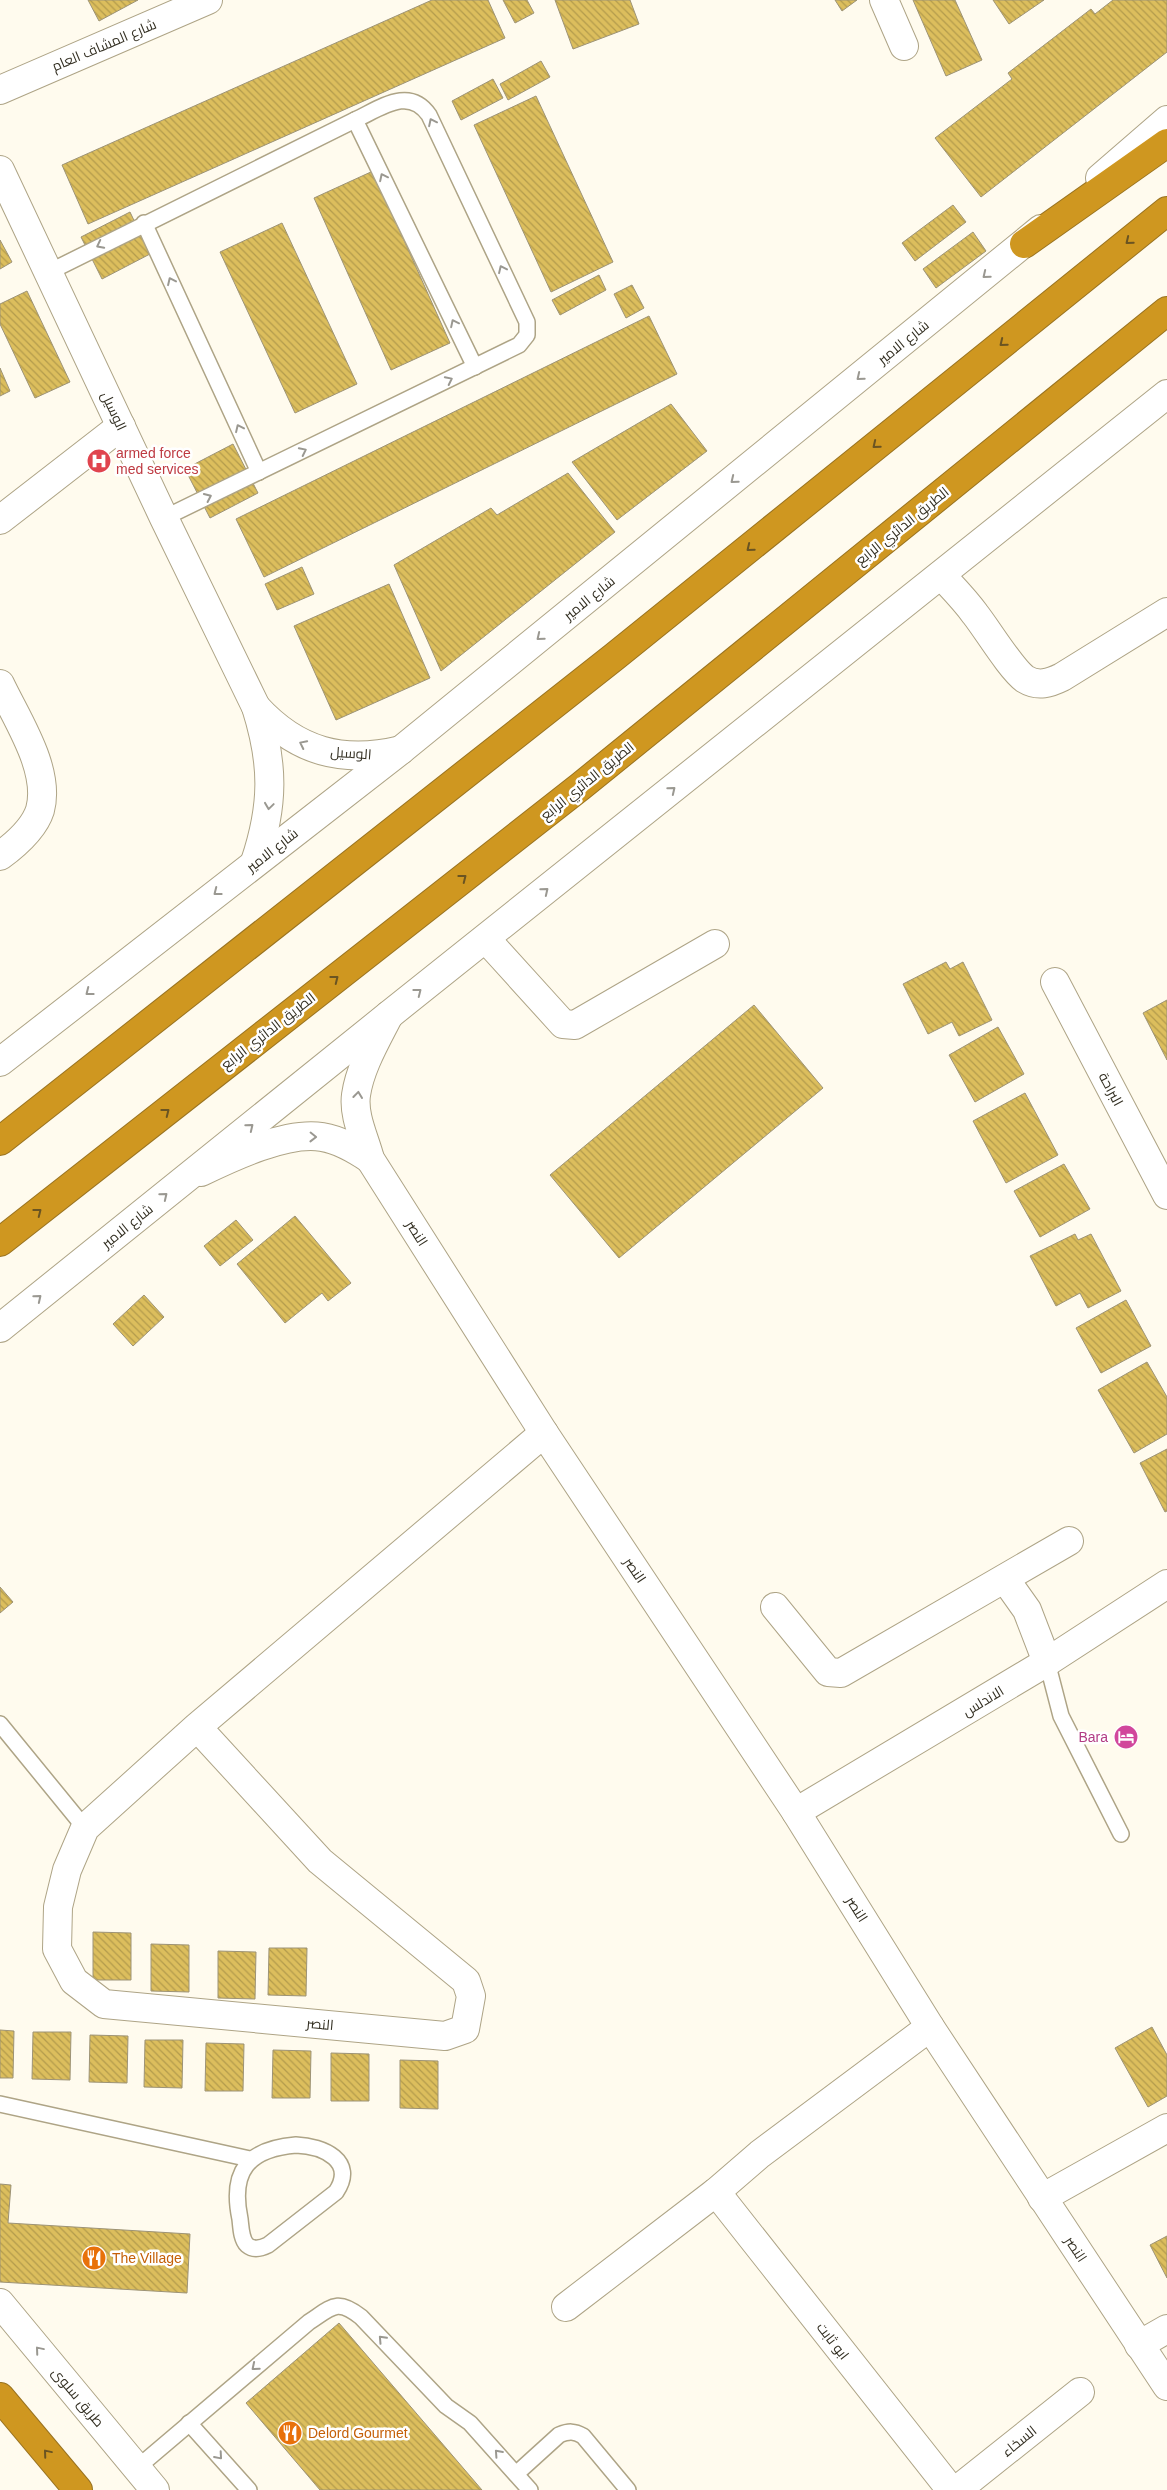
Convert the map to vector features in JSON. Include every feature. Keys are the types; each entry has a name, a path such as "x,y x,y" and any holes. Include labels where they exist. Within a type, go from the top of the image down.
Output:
{"highway":[{"path":"1024,244 1167,143"},
{"path":"0,1141 614,657 1167,210"},
{"name":"الطريق الدائري الرابع","path":"0,1242 573,792 1167,311"},
{"path":"0,2398 78,2490"}],"street":[{"name":"شارع المشاف العام","path":"0,90 208,0"},
{"path":"884,0 904,46"},
{"name":"شارع الامير","path":"0,1062 255,862 402,750 1024,244 1167,120"},
{"name":"الوسيل","path":"0,170 164,518 256,707 265,737 269,761 270,801 265,832 255,862"},
{"name":"شارع الامير","path":"0,1328 1167,394"},
{"path":"0,520 121,426"},
{"path":"941,575 973,611 1024,678 1037,684 1050,683 1062,678 1167,612"},
{"path":"0,684 39,767 43,787 39,811 29,829 0,856"},
{"name":"الوسيل","path":"256,707 271,724 311,748 333,754 364,756 402,750"},
{"path":"486,939 563,1024 569,1026 575,1025 716,944"},
{"name":"البراحة","path":"1055,982 1167,1195"},
{"name":"النصر","path":"389,1015 365,1067 356,1094 357,1112 370,1159 544,1433 796,1812 930,2027 1167,2386"},
{"name":"النصر","path":"185,1179 235,1156 270,1144 308,1136 332,1139 352,1147 370,1159"},
{"name":"النصر","path":"197,1726 320,1861 466,1982 471,1996 465,2029 445,2036 104,2004 74,1981 57,1949 58,1907 67,1870 85,1828 197,1726 544,1433"},
{"path":"775,1607 828,1672 841,1673 1069,1541"},
{"path":"1005,1579 1027,1610 1047,1662"},
{"name":"الاندلس","path":"796,1812 1047,1662 1167,1584"},
{"path":"566,2307 716,2192 760,2154 930,2027"},
{"path":"1042,2198 1167,2128"},
{"name":"ابو ثابت","path":"716,2192 951,2490"},
{"name":"طريق سلوى","path":"0,2303 155,2490"},
{"path":"1139,2345 1167,2329"},
{"name":"السخاء","path":"957,2490 1080,2392"}],"lane":[{"path":"49,272 144,223 356,120 392,103 410,99 422,104 433,124 527,322 527,335 519,345 164,518"},
{"path":"356,120 476,367"},
{"path":"144,223 259,472"},
{"path":"1047,1662 1061,1716 1121,1834"},
{"path":"0,1724 85,1828"},
{"path":"0,2104 250,2159 271,2149 305,2146 331,2155 340,2162 344,2172 342,2183 336,2192 268,2244 261,2248 253,2248 247,2244 243,2237 238,2213 239,2181 244,2166 250,2159"},
{"path":"137,2468 309,2322 334,2305 348,2307 362,2317 446,2406 470,2423 530,2490"},
{"path":"189,2423 248,2490"},
{"path":"516,2474 559,2435 567,2431 575,2431 582,2436 628,2490"}],"building":[{"path":"88,0 138,0 99,21"},
{"path":"432,0 488,0 505,38 88,224 62,165"},
{"path":"503,0 527,0 534,13 515,23"},
{"path":"555,0 630,0 639,24 573,49"},
{"path":"835,0 857,0 842,11"},
{"path":"913,0 955,0 982,60 946,76"},
{"path":"993,0 1044,0 1009,24"},
{"path":"1113,0 1167,0 1167,52 981,197 935,138 1012,79 1008,73 1091,9 1095,14"},
{"path":"541,61 550,77 508,100 500,84"},
{"path":"493,79 503,98 461,120 452,101"},
{"path":"536,96 613,262 551,292 474,125"},
{"path":"373,171 450,343 391,370 314,198"},
{"path":"953,205 966,222 915,261 902,243"},
{"path":"130,212 150,254 102,279 81,237"},
{"path":"282,223 357,384 295,413 220,252"},
{"path":"973,232 986,251 936,288 923,269"},
{"path":"0,240 12,262 0,269"},
{"path":"599,275 606,290 560,315 552,300"},
{"path":"632,285 644,308 626,318 614,294"},
{"path":"27,291 70,382 35,398 0,324 0,304"},
{"path":"649,316 677,374 264,577 236,519"},
{"path":"0,368 10,391 0,396"},
{"path":"671,404 707,451 617,520 572,462"},
{"path":"233,444 258,493 210,518 185,469"},
{"path":"568,473 615,532 441,671 394,565 491,508 497,515"},
{"path":"302,567 314,594 277,610 265,584"},
{"path":"389,584 430,678 336,720 294,626"},
{"path":"946,962 950,969 963,962 992,1020 959,1036 952,1022 928,1034 903,984"},
{"path":"1167,1000 1167,1060 1143,1013"},
{"path":"754,1005 823,1088 619,1258 550,1175"},
{"path":"998,1027 1024,1074 975,1102 949,1055"},
{"path":"1025,1093 1058,1155 1006,1183 973,1121"},
{"path":"1064,1164 1090,1209 1040,1237 1014,1191"},
{"path":"295,1216 351,1283 328,1301 322,1293 285,1323 237,1264"},
{"path":"236,1220 253,1240 220,1266 204,1246"},
{"path":"1075,1234 1078,1240 1091,1234 1121,1291 1088,1308 1080,1293 1056,1306 1030,1256"},
{"path":"144,1295 164,1317 133,1346 113,1324"},
{"path":"1126,1300 1151,1346 1101,1373 1076,1328"},
{"path":"1147,1362 1167,1397 1167,1434 1134,1453 1098,1390"},
{"path":"1167,1449 1167,1511 1165,1512 1140,1463"},
{"path":"0,1587 13,1602 0,1613"},
{"path":"93,1932 131,1933 131,1980 93,1980"},
{"path":"151,1944 189,1945 189,1992 151,1991"},
{"path":"269,1948 307,1948 306,1996 268,1995"},
{"path":"218,1951 256,1952 255,1999 218,1998"},
{"path":"1152,2027 1167,2055 1167,2096 1148,2107 1115,2048"},
{"path":"0,2030 14,2031 13,2078 0,2078"},
{"path":"33,2032 71,2032 70,2080 32,2079"},
{"path":"90,2035 128,2036 127,2083 89,2082"},
{"path":"145,2040 183,2040 182,2088 144,2087"},
{"path":"206,2043 244,2044 243,2091 205,2091"},
{"path":"273,2050 311,2051 310,2098 272,2098"},
{"path":"331,2053 369,2054 369,2101 331,2101"},
{"path":"400,2060 438,2061 438,2109 400,2108"},
{"name":"The Village","path":"0,2184 11,2185 8,2223 190,2234 187,2293 0,2282"},
{"path":"1167,2236 1167,2278 1150,2245"},
{"path":"339,2323 482,2490 320,2490 246,2403"}],"place":[{"name":"armed force med services","path":"99,461"},
{"name":"Bara","path":"1126,1737"},
{"name":"The Village","path":"94,2258"},
{"name":"Delord Gourmet","path":"290,2433"}]}
